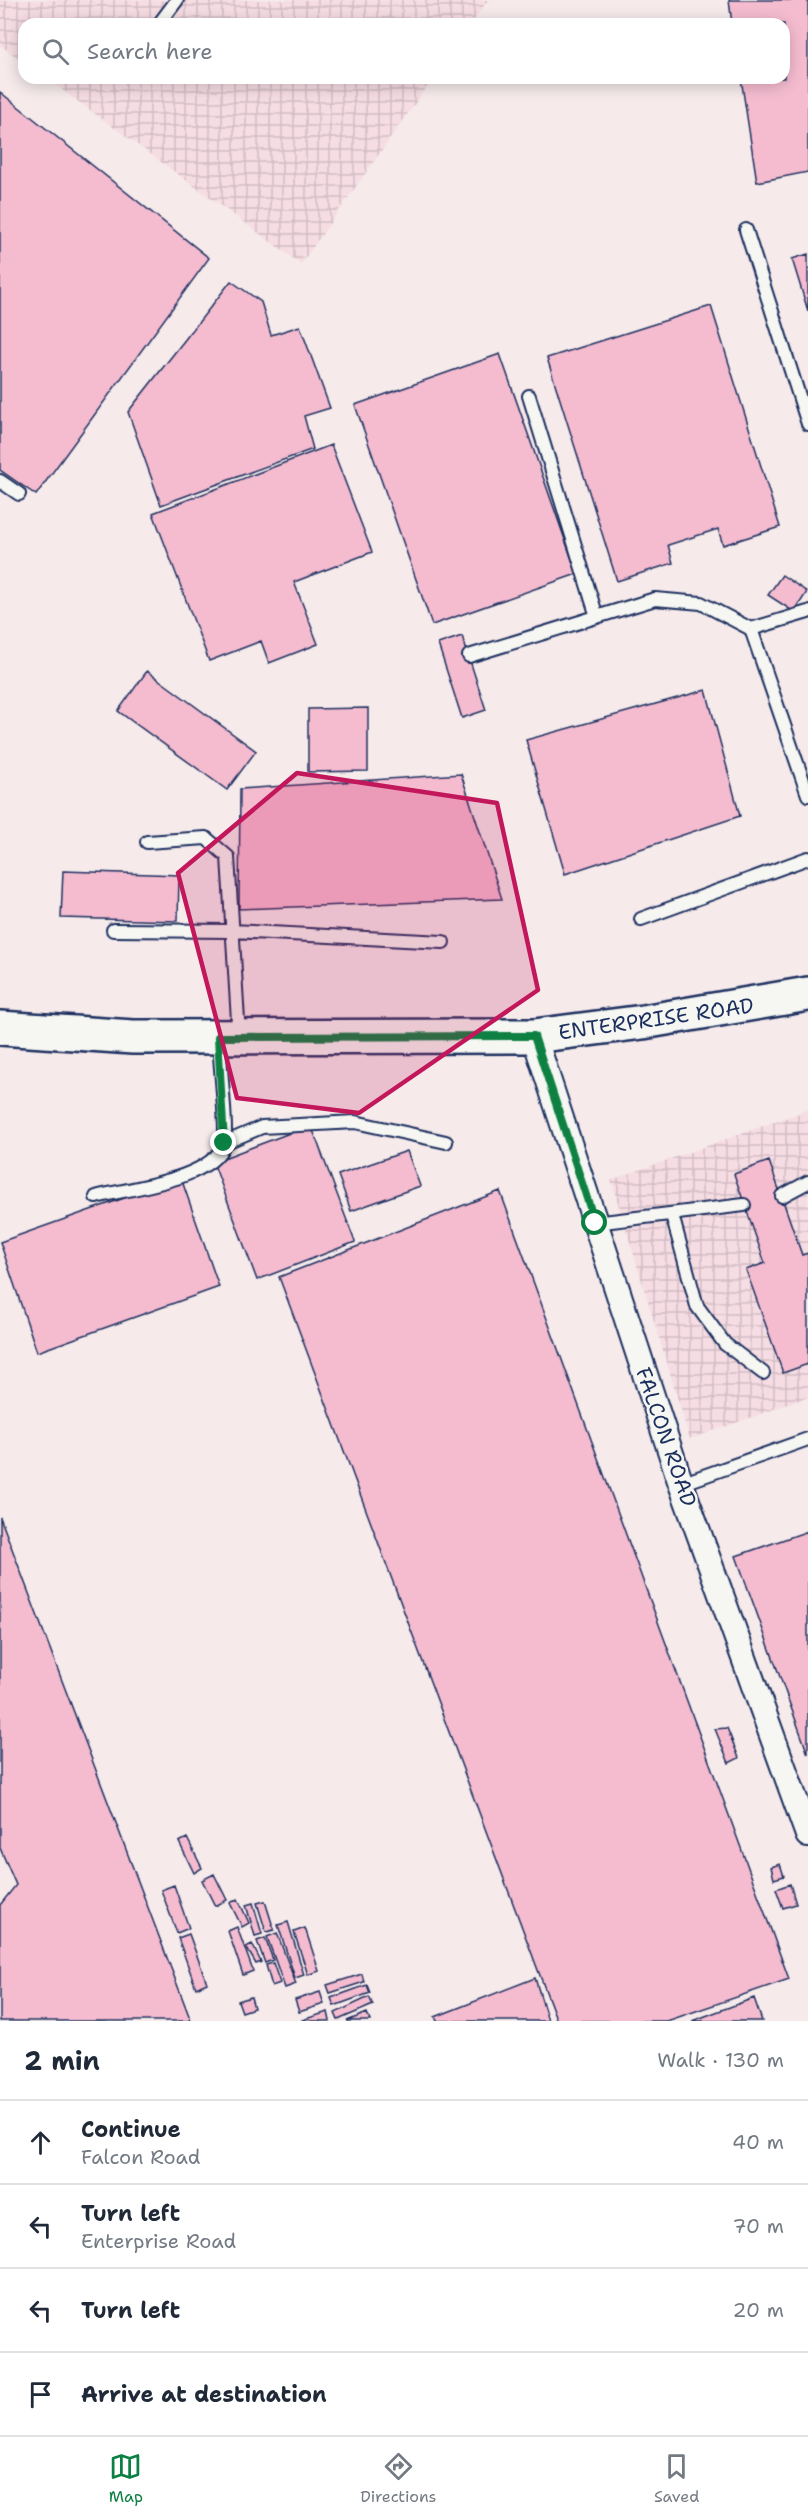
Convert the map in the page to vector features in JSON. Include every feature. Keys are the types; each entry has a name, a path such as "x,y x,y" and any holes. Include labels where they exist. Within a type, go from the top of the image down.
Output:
{"main road":[{"name":"ENTERPRISE ROAD","path":"0,1028 133,1038 534,1036 643,1022 808,994"}],"street":[{"name":"FALCON ROAD","path":"534,1036 681,1484 808,1835"}],"lane":[{"path":"164,18 177,0"},
{"path":"746,230 808,424"},
{"path":"529,396 597,617"},
{"path":"0,481 19,494"},
{"path":"469,656 655,600 701,603 751,629 808,795"},
{"path":"751,629 808,612"},
{"path":"96,1197 197,1172 214,1159 224,1143 232,931 228,857 206,838 147,842"},
{"path":"641,919 808,858"},
{"path":"113,930 232,931 443,942"},
{"path":"224,1143 262,1127 355,1122 446,1142"},
{"path":"782,1196 808,1182"},
{"path":"595,1223 744,1205"},
{"path":"672,1215 697,1306 725,1344 763,1373"},
{"path":"681,1484 808,1438"}],"highlighted area":[{"path":"297,773 497,803 538,990 359,1113 237,1098 178,873"}],"shaded area":[{"path":"0,0 488,0 475,18 18,18 18,58 0,45"},
{"path":"54,84 429,84 301,264"},
{"path":"808,1110 808,1397 690,1439 611,1180"}],"building":[{"path":"729,0 808,0 808,172 757,182 742,84 790,84 790,18 731,18"},
{"path":"0,92 209,258 36,495 0,470"},
{"path":"808,254 808,311 792,259"},
{"path":"231,281 261,302 271,335 300,326 330,408 304,416 313,449 161,505 128,412"},
{"path":"711,306 780,527 723,545 718,529 668,545 673,563 617,581 547,358"},
{"path":"500,354 577,574 432,625 355,405"},
{"path":"331,445 372,552 294,582 318,644 269,663 261,641 209,661 153,513"},
{"path":"782,575 807,592 794,612 768,595"},
{"path":"462,636 486,710 462,718 438,644"},
{"path":"147,671 256,751 227,790 118,711"},
{"path":"706,690 740,816 565,874 526,740"},
{"path":"368,708 368,771 308,772 308,709"},
{"path":"461,774 502,899 239,909 240,789"},
{"path":"63,871 179,875 178,921 61,918"},
{"path":"311,1125 355,1242 257,1280 213,1162"},
{"path":"407,1151 420,1186 351,1211 338,1175"},
{"path":"769,1161 802,1255 808,1253 808,1364 783,1373 746,1270 765,1263 734,1174"},
{"path":"181,1178 219,1287 37,1352 0,1242"},
{"path":"500,1191 789,1979 667,2021 557,2021 279,1277"},
{"path":"0,1517 191,2021 0,2021 0,1905 16,1885 0,1848"},
{"path":"808,1531 808,1754 736,1556"},
{"path":"727,1728 739,1758 729,1763 715,1729"},
{"path":"187,1838 202,1868 194,1873 179,1842"},
{"path":"780,1864 784,1876 774,1879 771,1867"},
{"path":"214,1874 227,1900 215,1906 202,1880"},
{"path":"790,1884 796,1904 783,1908 776,1889"},
{"path":"174,1885 189,1928 177,1933 161,1890"},
{"path":"238,1899 249,1923 242,1927 230,1903"},
{"path":"265,1901 274,1930 266,1932 257,1903"},
{"path":"253,1903 262,1934 255,1936 246,1905"},
{"path":"288,1922 304,1975 295,1978 278,1925"},
{"path":"237,1927 253,1971 243,1975 228,1931"},
{"path":"305,1928 319,1971 308,1975 294,1932"},
{"path":"277,1933 296,1984 285,1988 267,1937"},
{"path":"189,1934 207,1983 196,1988 178,1938"},
{"path":"265,1938 273,1960 265,1963 257,1941"},
{"path":"252,1944 261,1962 256,1964 246,1947"},
{"path":"273,1963 280,1983 272,1986 266,1965"},
{"path":"362,1974 364,1982 330,1993 327,1985"},
{"path":"535,1978 548,2021 437,2021 435,2017"},
{"path":"367,1985 370,1993 334,2006 331,1998"},
{"path":"320,1992 324,2004 299,2012 295,2000"},
{"path":"251,1997 254,2008 242,2012 238,2001"},
{"path":"369,1997 373,2005 338,2020 335,2013"},
{"path":"754,1998 762,2021 692,2021"},
{"path":"328,2012 330,2021 302,2021 302,2020"},
{"path":"367,2013 370,2021 347,2021"}],"route":[{"path":"224,1143 218,1037 534,1036 595,1223"}]}
